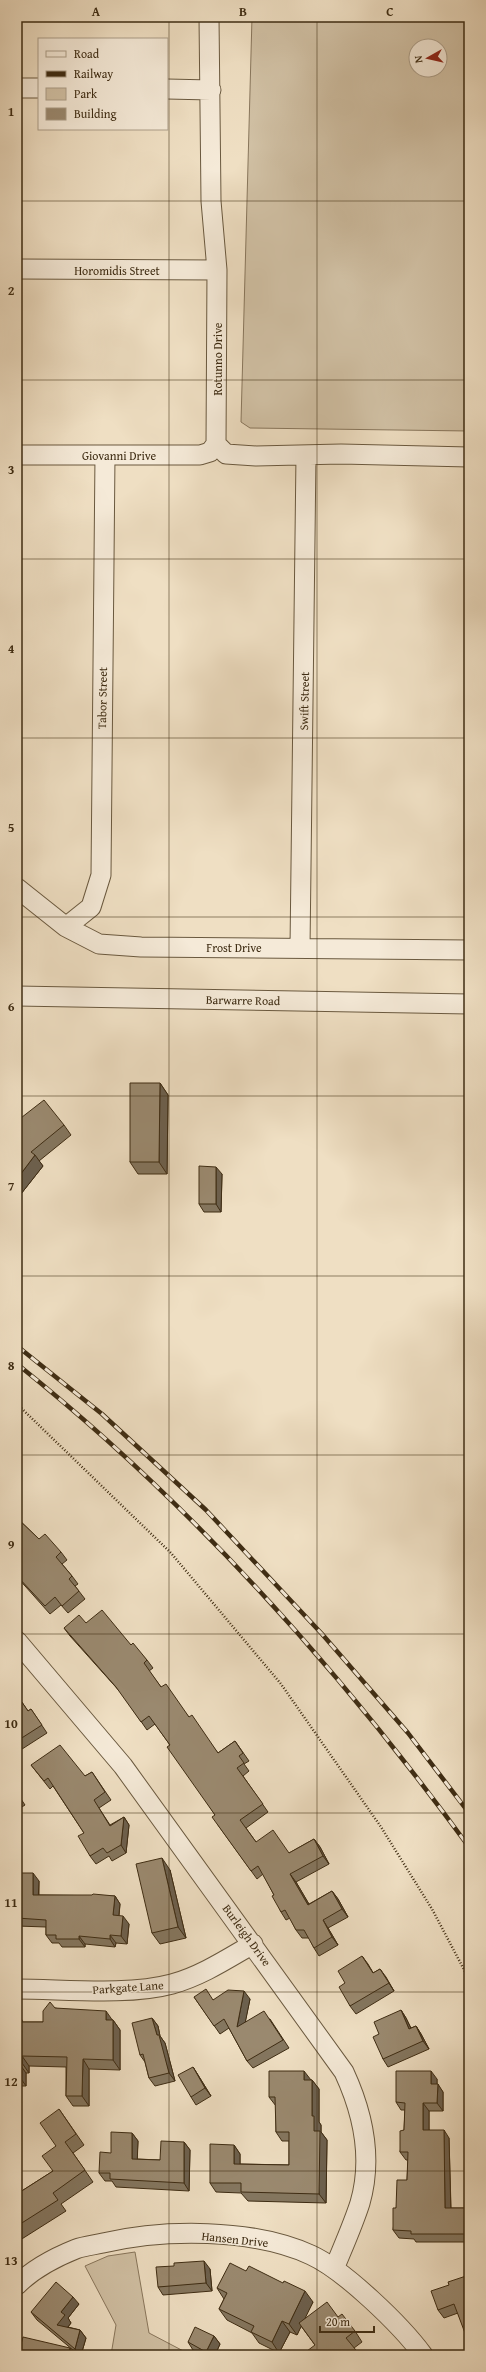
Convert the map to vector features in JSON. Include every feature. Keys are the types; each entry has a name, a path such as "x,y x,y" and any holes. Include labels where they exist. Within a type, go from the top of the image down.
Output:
{"street":[{"name":"Rotunno Drive","path":"209,17 211,200 217,270 216,444"},
{"path":"17,88 38,88"},
{"path":"168,89 210,90"},
{"name":"Horomidis Street","path":"17,269 217,270"},
{"path":"216,444 226,454 256,456 306,455 469,457"},
{"name":"Giovanni Drive","path":"17,455 105,456 200,454 210,452 216,444"},
{"name":"Swift Street","path":"300,948 306,455"},
{"name":"Tabor Street","path":"66,928 91,906 101,875 105,456"},
{"name":"Frost Drive","path":"17,888 66,928 99,944 141,947 469,950"},
{"name":"Barwarre Road","path":"17,996 469,1004"},
{"name":"Burleigh Drive","path":"17,1640 124,1766 344,2072 355,2096 362,2124 366,2163 360,2202 334,2269"},
{"name":"Parkgate Lane","path":"17,1989 111,1990 171,1984 203,1972 253,1944"},
{"name":"Hansen Drive","path":"17,2285 41,2268 77,2249 118,2239 155,2235 200,2234 247,2238 282,2244 312,2255 334,2269 407,2334 423,2355"}],"path":[{"path":"17,1404 171,1553 281,1684 381,1827 432,1909 469,1979"}],"green space":[{"path":"252,17 469,17 469,431 250,428 241,422"},
{"path":"135,2252 149,2333 191,2355 111,2355 116,2325 85,2266 108,2256"}],"building":[{"path":"130,1083 160,1083 159,1162 130,1162"},
{"path":"44,1100 64,1125 31,1152 35,1155 17,1179 17,1121"},
{"path":"199,1166 216,1167 216,1204 199,1204"},
{"path":"17,1518 39,1539 45,1534 61,1552 56,1557 72,1576 69,1579 79,1591 62,1606 55,1597 45,1606 17,1576"},
{"path":"102,1610 131,1645 133,1643 147,1660 144,1663 161,1687 166,1684 189,1717 192,1715 218,1753 235,1741 243,1753 239,1756 244,1763 237,1768 263,1804 240,1820 256,1842 273,1830 289,1853 314,1839 323,1856 290,1874 308,1905 332,1891 342,1909 323,1920 332,1937 314,1948 304,1930 296,1930 285,1910 281,1912 272,1896 274,1895 258,1866 251,1871 212,1817 215,1815 167,1747 170,1745 149,1716 141,1722 116,1687 64,1628 79,1615 86,1623"},
{"path":"17,1695 28,1711 31,1709 42,1725 17,1741"},
{"path":"60,1745 85,1776 92,1772 105,1792 94,1800 110,1826 124,1817 121,1845 107,1853 103,1848 90,1856 78,1836 84,1833 48,1778 44,1781 31,1765"},
{"path":"162,1858 178,1927 152,1933 136,1864"},
{"path":"17,1873 33,1873 33,1895 93,1894 115,1896 113,1915 123,1916 121,1936 110,1935 110,1939 79,1936 79,1939 56,1939 56,1935 46,1935 46,1920 17,1918"},
{"path":"362,1956 373,1973 380,1969 389,1983 350,2006 339,1987 345,1983 338,1971"},
{"path":"206,1989 213,2000 228,1990 244,1991 237,2027 264,2011 283,2040 247,2061 224,2019 214,2026 194,1997"},
{"path":"50,2002 55,2008 106,2011 106,2020 113,2020 113,2060 83,2059 82,2096 66,2096 67,2057 22,2056 22,2063 19,2063 19,2076 17,2076 17,2022 43,2022 43,2011"},
{"path":"401,2010 409,2029 416,2026 423,2041 383,2059 373,2037 379,2034 374,2022"},
{"path":"152,2018 157,2035 159,2035 169,2073 149,2078 143,2054 140,2055 132,2023"},
{"path":"193,2067 205,2088 191,2097 178,2075"},
{"path":"269,2071 304,2071 304,2080 312,2080 312,2116 314,2116 314,2131 320,2131 319,2194 241,2192 241,2183 210,2183 210,2144 234,2145 234,2164 289,2165 289,2132 276,2132 275,2097 269,2097"},
{"path":"396,2071 431,2071 431,2084 438,2084 437,2103 423,2103 423,2130 444,2130 445,2208 469,2208 469,2234 411,2234 411,2231 393,2230 393,2208 396,2208 397,2180 407,2180 408,2152 400,2152 400,2131 404,2130 405,2103 396,2102"},
{"path":"59,2109 76,2134 65,2142 85,2170 53,2193 58,2200 17,2226 17,2194 53,2171 42,2156 56,2146 40,2123"},
{"path":"111,2132 132,2133 132,2159 160,2160 161,2141 184,2142 184,2183 110,2179 110,2173 99,2173 100,2152 111,2153"},
{"path":"204,2261 206,2283 158,2287 156,2267 174,2266 174,2263"},
{"path":"230,2263 246,2271 249,2266 283,2283 284,2281 305,2291 289,2324 282,2321 272,2342 251,2332 254,2326 219,2309 227,2293 217,2288"},
{"path":"469,2275 468,2341 454,2304 438,2310 431,2291 449,2285 448,2282"},
{"path":"56,2282 73,2297 61,2312 65,2315 57,2325 80,2330 75,2349 31,2312"},
{"path":"327,2302 338,2317 342,2314 355,2331 346,2338 360,2355 303,2354 315,2345 299,2323"},
{"path":"195,2327 214,2336 206,2352 188,2342"},
{"path":"23,2337 70,2348 68,2355 18,2355"},
{"path":"374,2351 376,2355 369,2355"}],"railway":[{"path":"17,1346 102,1414 206,1510 322,1634 408,1733 469,1813"},
{"path":"17,1364 81,1417 142,1473 202,1531 259,1590 368,1716 469,1847"}]}
